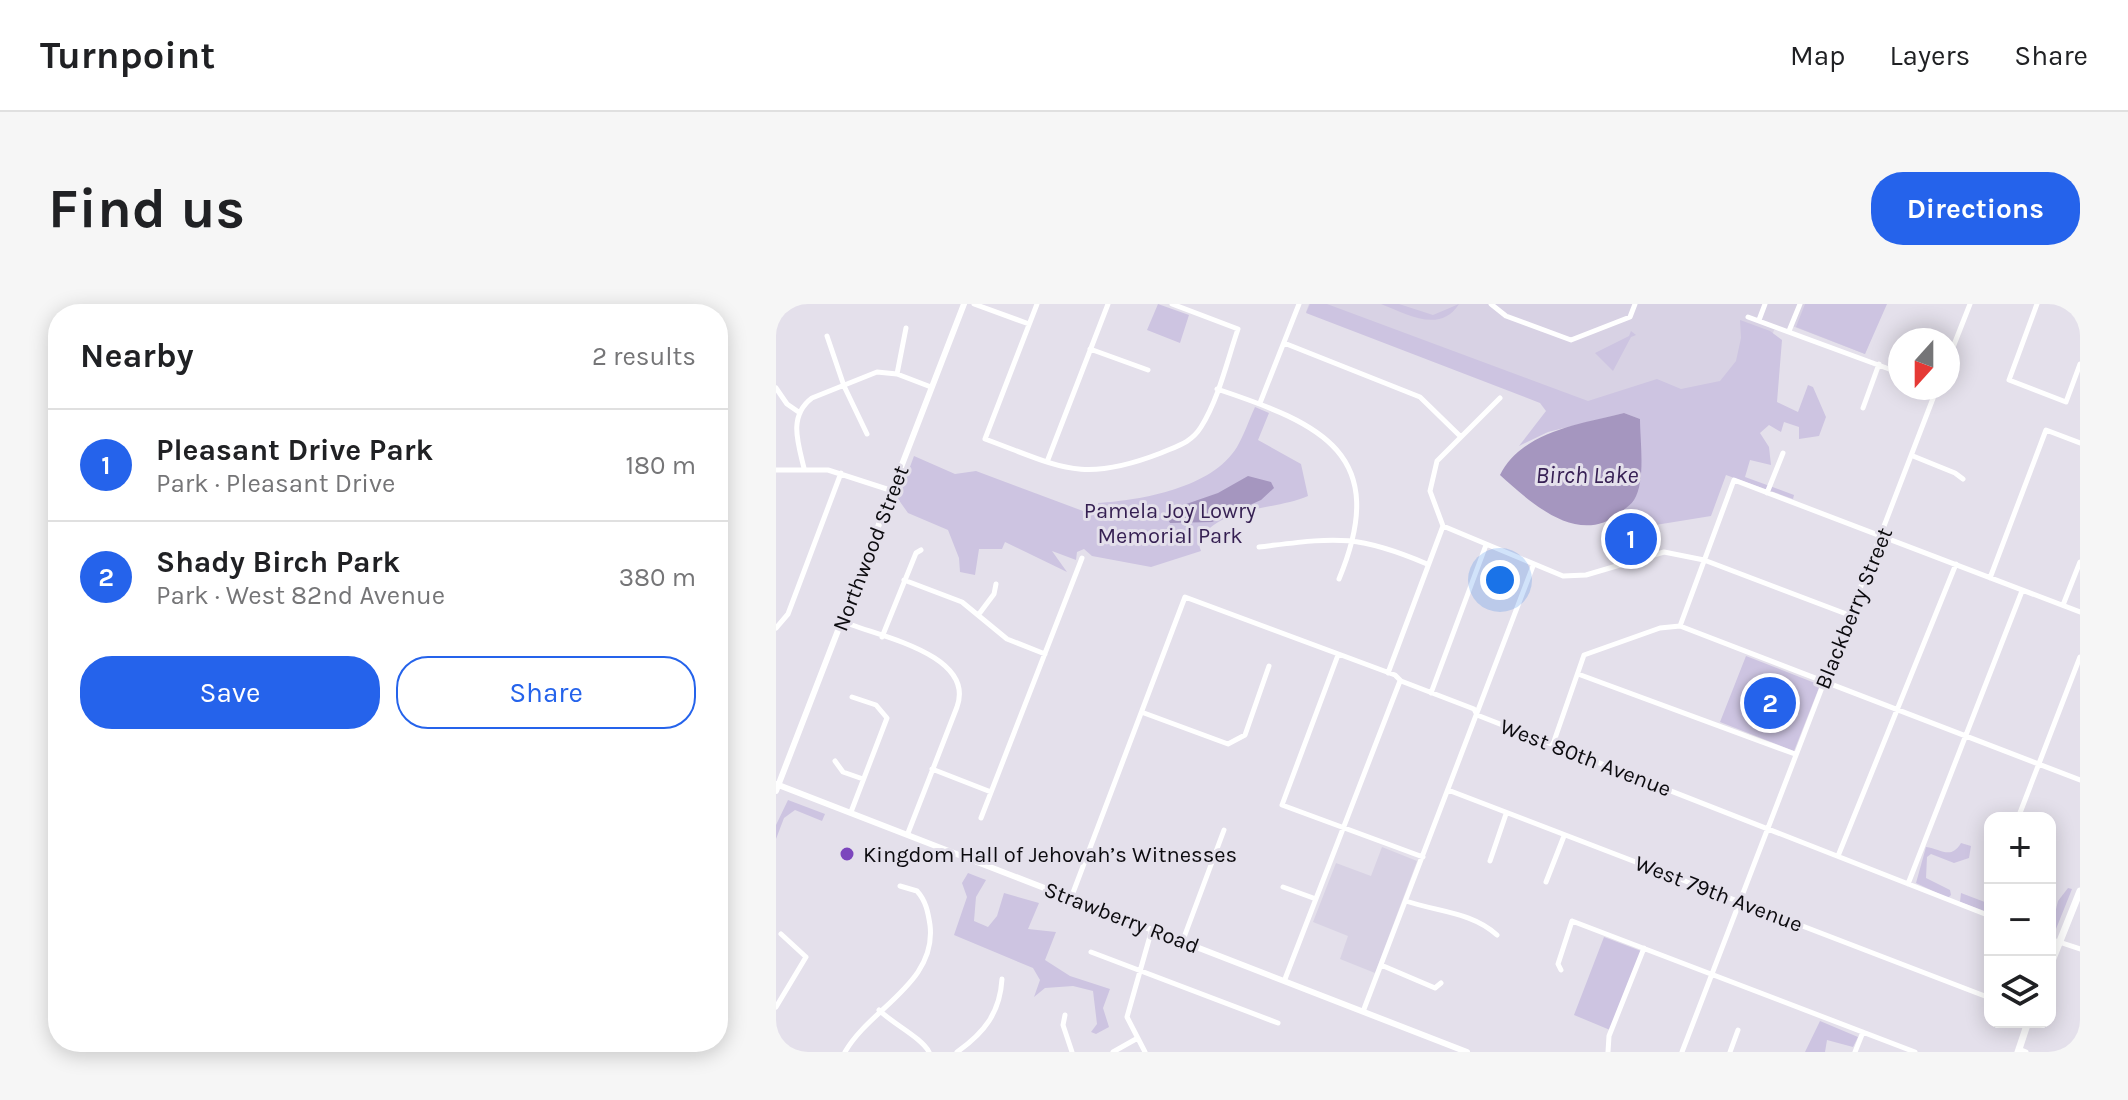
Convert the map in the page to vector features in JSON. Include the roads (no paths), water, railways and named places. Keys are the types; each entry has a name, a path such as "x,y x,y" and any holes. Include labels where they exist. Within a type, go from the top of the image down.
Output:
{"main road":[{"path":"2054,956 2080,891"},
{"path":"2021,1051 2027,1028"}],"street":[{"name":"Northwood Street","path":"777,787 964,304"},
{"path":"974,304 1029,324"},
{"path":"1037,304 985,439 1063,468 1104,471 1138,463 1187,443 1201,428 1217,389 1238,329 1172,304"},
{"path":"1047,462 1108,304"},
{"path":"1260,403 1299,304"},
{"path":"1491,304 1506,316 1571,340 1630,317 1635,304"},
{"path":"1759,320 1765,304"},
{"path":"1789,331 1800,304"},
{"path":"1960,329 1970,304"},
{"path":"2037,304 2009,380 2066,402 2080,364"},
{"path":"1748,317 1888,368"},
{"path":"897,374 906,328"},
{"path":"827,336 844,386 867,434"},
{"path":"1284,343 1420,397 1460,436"},
{"path":"1090,349 1148,370"},
{"path":"1863,408 1879,364"},
{"path":"804,468 796,435 800,413 812,398 877,372 897,374 931,387"},
{"path":"776,388 787,404 800,413"},
{"path":"1217,389 1260,403 1320,432 1339,448 1349,463 1355,516 1350,553 1339,579"},
{"path":"1388,673 1443,526 1430,491 1437,461 1500,398"},
{"name":"Blackberry Street","path":"1682,1052 1933,400"},
{"path":"1990,578 2046,430 2080,443"},
{"path":"1767,493 1783,453"},
{"path":"1913,456 1963,479"},
{"path":"776,470 804,468 841,473 893,491"},
{"path":"776,628 788,614 841,473"},
{"path":"1680,626 1734,480 2080,612"},
{"path":"1443,526 1563,576 1578,577 1651,554 1679,554 1704,560 1849,615"},
{"path":"1259,547 1324,538 1350,538 1388,548 1427,564"},
{"path":"1431,693 1486,545"},
{"path":"882,637 916,553 921,550"},
{"path":"981,818 1082,558"},
{"path":"2063,605 2080,562"},
{"path":"1838,856 1956,564"},
{"path":"1364,1009 1533,566"},
{"path":"904,580 962,602 1007,639 1045,654"},
{"path":"979,614 994,594 996,584"},
{"path":"1908,884 2022,591"},
{"name":"West 80th Avenue","path":"1144,713 1185,597 1388,673 1474,709 1477,715 1984,914"},
{"path":"852,625 941,661 956,675 961,697 908,833"},
{"path":"1553,744 1584,655 1660,628 1680,626 2080,780"},
{"path":"1338,655 1282,805 1423,857"},
{"path":"2020,812 2080,657"},
{"path":"1071,898 1144,713 1228,744 1236,742 1245,735 1269,666"},
{"path":"1578,674 1795,755"},
{"path":"1285,979 1401,681"},
{"path":"851,812 887,718 876,705 852,697"},
{"path":"835,761 843,772 863,779"},
{"path":"932,769 991,792"},
{"name":"Strawberry Road","path":"777,787 908,833 1364,1009 1467,1052"},
{"name":"West 79th Avenue","path":"1448,790 1984,996"},
{"path":"1490,861 1506,814"},
{"path":"1183,940 1224,830"},
{"path":"1546,882 1564,836"},
{"path":"845,1052 859,1030 915,977 928,952 931,932 928,910 917,891 900,886"},
{"path":"1283,887 1316,899"},
{"path":"1406,901 1446,914 1465,915 1484,923 1497,935"},
{"path":"1561,970 1558,964 1572,921 1915,1052"},
{"path":"1145,1052 1127,1017 1152,929"},
{"path":"776,1007 806,957 781,934"},
{"path":"2056,941 2080,949"},
{"path":"1608,1052 1609,1036 1644,948"},
{"path":"1091,952 1278,1023"},
{"path":"1381,965 1422,985 1435,988 1441,983"},
{"path":"957,1052 990,1022 999,1001 1002,979"},
{"path":"878,1010 895,1026 919,1039 929,1052"},
{"path":"1065,1015 1063,1025 1072,1052"},
{"path":"1730,1052 1738,1030"},
{"path":"1855,1052 1863,1032"},
{"path":"1113,1052 1136,1039"}],"water":[{"name":"Birch Lake","path":"1624,413 1640,419 1640,482 1633,502 1604,522 1588,525 1556,517 1526,498 1500,475 1510,460 1538,439 1572,426"},
{"path":"1248,476 1271,482 1274,488 1261,500 1212,522 1170,523 1166,516 1169,510 1218,493"}],"place":[{"name":"Pleasant Drive Park","path":"1631,539"},
{"name":"Shady Birch Park","path":"1770,703"},
{"name":"Kingdom Hall of Jehovah’s Witnesses","path":"847,854"}],"park label":[{"name":"Pamela Joy Lowry Memorial Park","path":"1170,522"}]}
